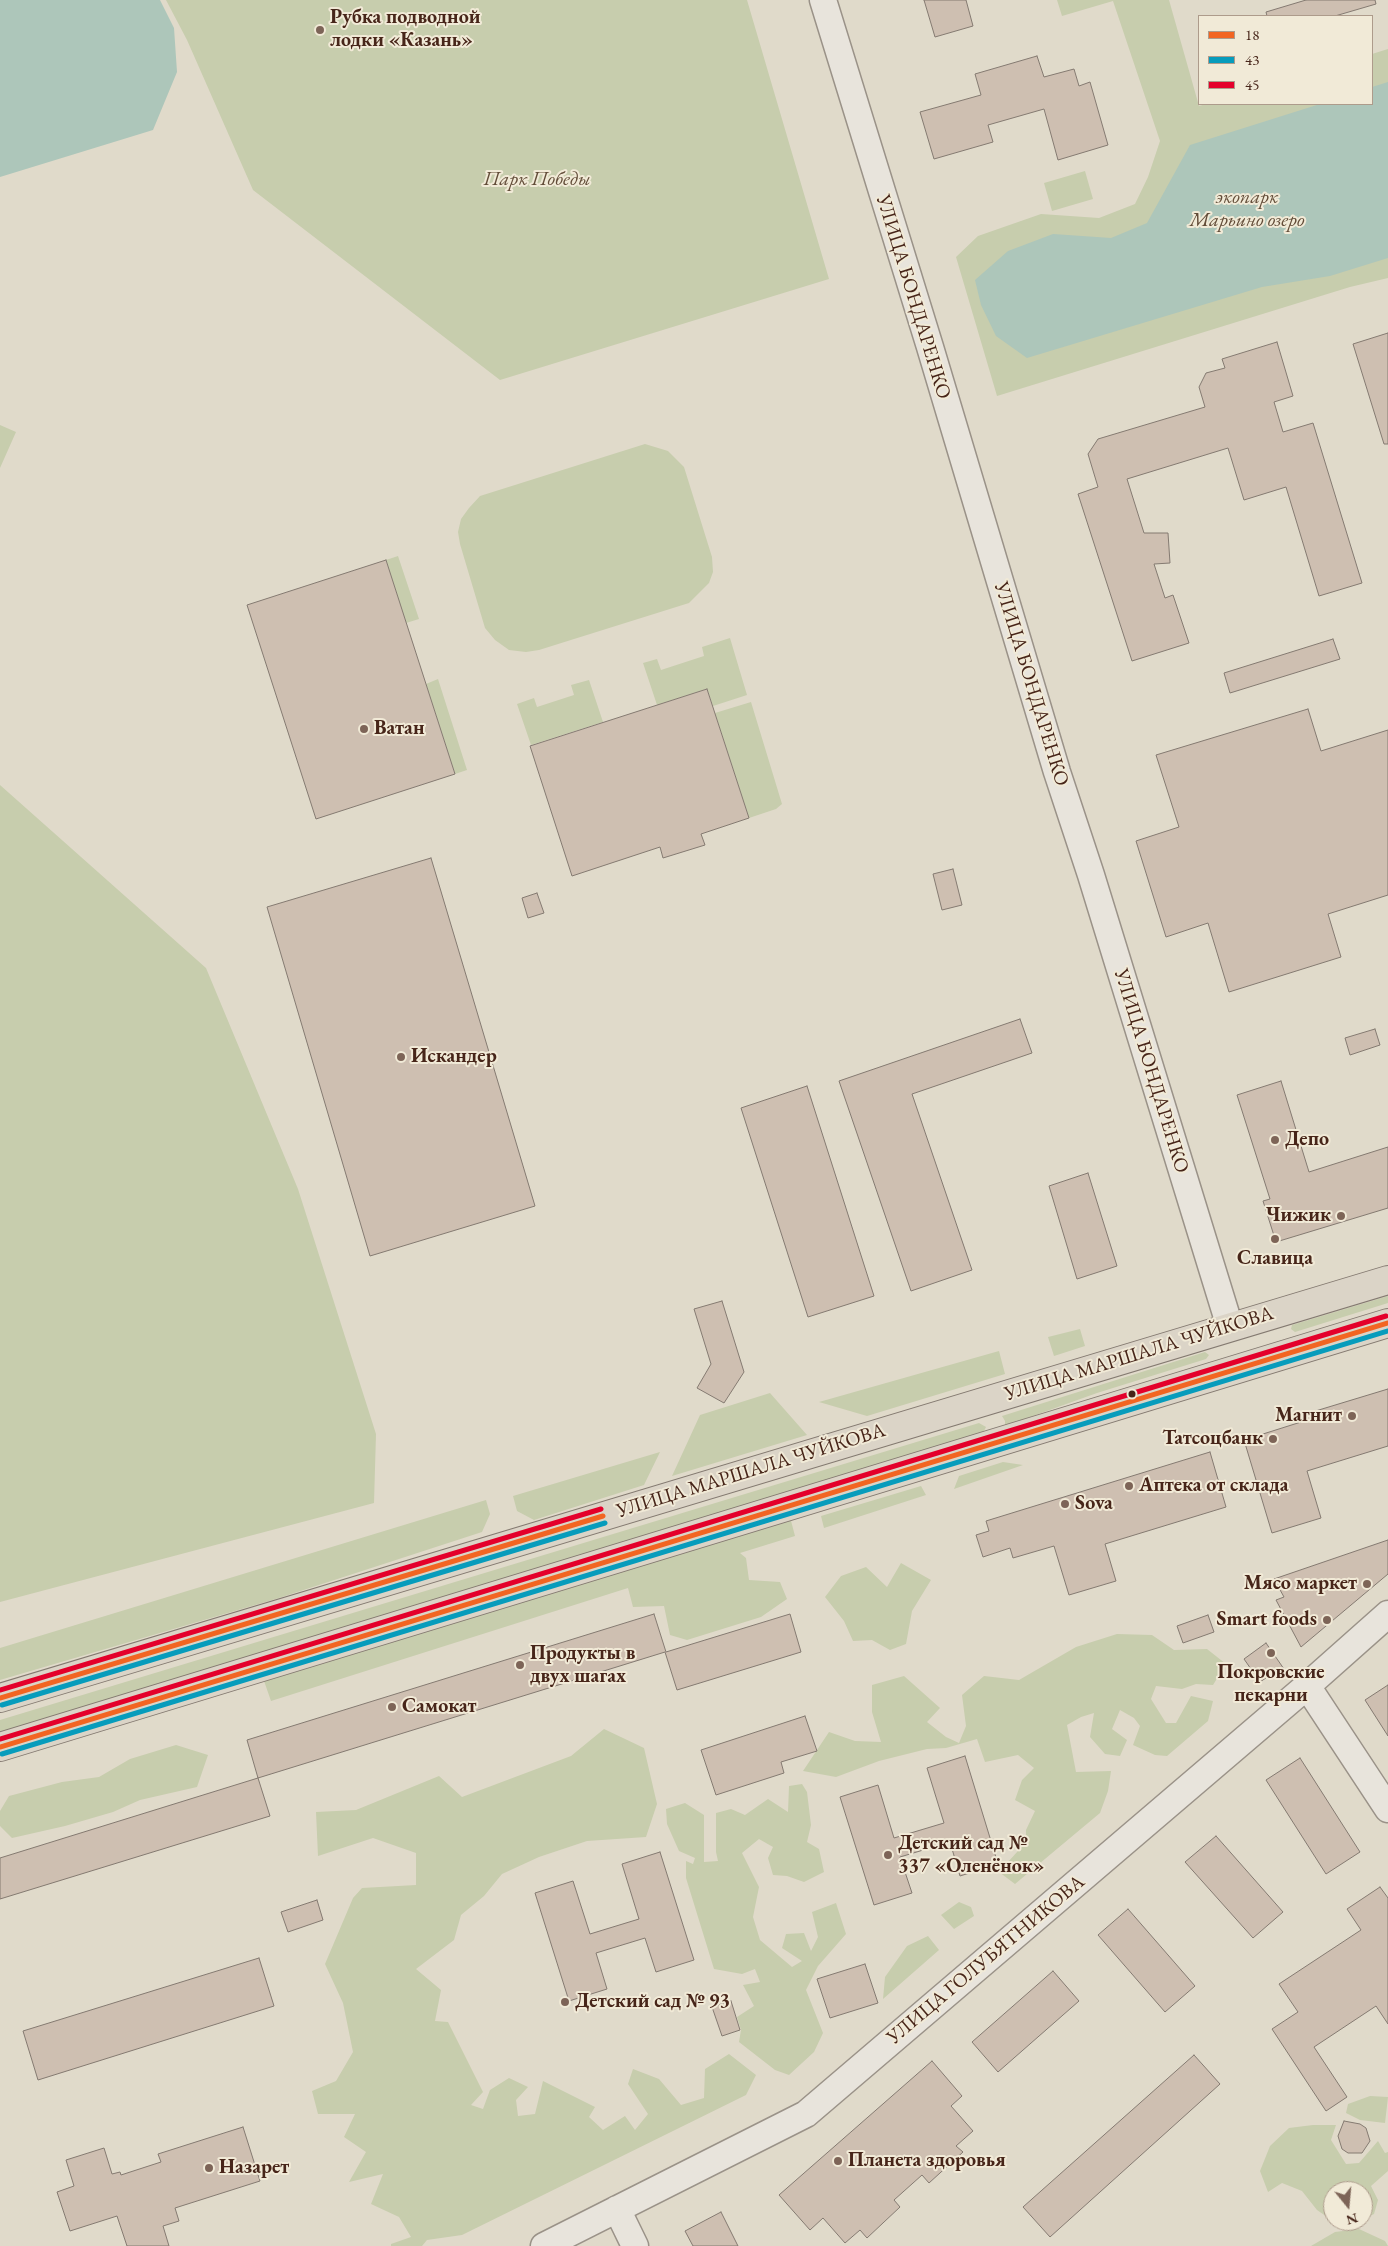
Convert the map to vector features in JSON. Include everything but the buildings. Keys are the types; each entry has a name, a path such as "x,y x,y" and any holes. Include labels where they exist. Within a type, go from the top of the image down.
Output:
{"main road":[{"name":"УЛИЦА МАРШАЛА ЧУЙКОВА","path":"0,1698 1388,1280"},
{"path":"0,1747 1388,1322"},
{"name":"УЛИЦА БОНДАРЕНКО","path":"1230,1327 1242,1367"},
{"path":"975,1404 988,1427 989,1444"}],"street":[{"name":"УЛИЦА БОНДАРЕНКО","path":"822,0 930,347 1057,772 1091,875 1230,1327"},
{"name":"УЛИЦА ГОЛУБЯТНИКОВА","path":"544,2246 806,2114 1307,1686 1388,1614"},
{"path":"1307,1686 1388,1809"},
{"path":"616,2209 635,2246"}],"green space":[{"name":"Парк Победы","path":"166,0 747,0 829,279 500,380 253,190 187,40"},
{"name":"экопарк Марьино озеро","path":"1057,0 1169,0 1199,106 1373,105 1373,54 1388,49 1388,278 1350,287 997,396 956,257 978,236 1041,214 1099,218 1135,204 1148,177 1160,141 1113,1 1062,16"},
{"path":"1085,171 1093,199 1052,211 1044,183"},
{"path":"0,425 16,432 0,468"},
{"path":"645,444 668,451 684,467 712,557 713,572 709,583 689,603 539,650 526,652 509,650 495,640 485,628 460,544 458,532 461,519 480,496"},
{"path":"398,556 419,619 406,623 386,560"},
{"path":"730,638 747,695 713,706 707,689 657,705 643,663 657,659 661,670 704,656 702,647"},
{"path":"438,679 467,770 455,774 426,684"},
{"path":"589,680 603,722 531,745 517,704 534,698 537,707 574,695 571,685"},
{"path":"751,702 782,804 776,809 749,818 715,713"},
{"path":"0,785 206,968 298,1189 376,1434 374,1503 0,1602"},
{"path":"1388,1296 1388,1303 1295,1332 1291,1329 1292,1325"},
{"path":"1080,1329 1085,1346 1054,1356 1048,1337"},
{"path":"999,1351 1005,1374 867,1416 819,1402"},
{"path":"1205,1352 1209,1355 1206,1359 1097,1393 1005,1426 1002,1416"},
{"path":"770,1393 807,1435 672,1476 700,1415"},
{"path":"979,1423 986,1427 982,1435 0,1733 0,1720"},
{"path":"660,1452 644,1485 534,1520 517,1511 513,1496"},
{"path":"1003,1462 1023,1465 954,1489 959,1476"},
{"path":"921,1486 926,1495 824,1528 821,1516"},
{"path":"486,1500 490,1514 482,1532 279,1598 0,1680 0,1648"},
{"path":"790,1517 795,1536 740,1553 746,1558 749,1580 780,1582 787,1599 761,1617 687,1640 670,1635 664,1606 633,1607 628,1588 271,1701 263,1678"},
{"path":"901,1563 931,1580 912,1611 906,1644 890,1650 872,1640 853,1641 844,1621 825,1597 841,1576 866,1567 887,1587"},
{"path":"1117,1634 1152,1635 1174,1650 1207,1649 1226,1664 1213,1685 1196,1684 1182,1689 1156,1686 1151,1699 1166,1723 1176,1723 1191,1696 1213,1701 1208,1721 1167,1756 1155,1755 1133,1745 1140,1726 1134,1718 1120,1710 1112,1729 1127,1740 1120,1756 1105,1754 1090,1737 1094,1713 1081,1717 1067,1725 1076,1772 1111,1771 1108,1791 1100,1813 1015,1884 999,1872 1026,1842 1026,1830 1035,1811 1015,1800 1022,1780 1034,1768 1018,1755 985,1762 977,1739 946,1748 927,1749 879,1761 836,1777 803,1771 829,1732 855,1741 881,1742 872,1712 872,1685 904,1676 940,1708 927,1722 946,1737 959,1743 966,1726 962,1695 984,1676 1019,1680 1076,1647"},
{"path":"604,1729 644,1748 657,1804 646,1837 587,1841 539,1857 502,1874 484,1896 461,1915 454,1940 416,1969 441,1990 435,2021 448,2022 483,2092 471,2105 483,2109 490,2090 509,2078 528,2087 516,2100 518,2116 535,2114 543,2081 595,2107 589,2117 603,2130 625,2116 635,2130 648,2114 628,2084 633,2069 659,2079 681,2105 704,2098 705,2069 729,2054 756,2075 746,2095 462,2235 427,2240 422,2246 391,2246 391,2244 411,2237 399,2217 371,2204 383,2174 349,2182 366,2152 344,2137 355,2114 318,2114 312,2091 336,2081 353,2052 343,2003 325,1964 353,1898 362,1888 416,1885 416,1853 373,1838 318,1856 316,1812 356,1810 439,1776 462,1797 571,1756"},
{"path":"176,1745 208,1755 197,1787 140,1800 113,1812 65,1826 12,1838 0,1826 0,1811 9,1796 62,1782 99,1777 130,1759"},
{"path":"802,1784 807,1792 811,1825 807,1842 819,1849 824,1872 804,1882 787,1876 773,1875 768,1858 773,1847 759,1839 742,1853 759,1887 753,1917 760,1940 792,1967 802,1961 782,1948 786,1934 804,1933 811,1951 818,1937 812,1912 836,1903 846,1934 818,1966 806,1990 823,2033 814,2052 789,2075 775,2070 739,2042 741,2030 737,2017 754,2006 743,1985 760,1982 755,1969 742,1974 714,1969 686,1878 686,1861 693,1864 695,1858 679,1851 667,1824 666,1809 685,1803 704,1815 704,1862 718,1861 716,1852 716,1813 731,1809 745,1815 768,1799 788,1812 789,1786"},
{"path":"959,1902 971,1907 974,1916 954,1929 941,1915"},
{"path":"928,1936 939,1950 883,1999 885,1977 907,1946"},
{"path":"1370,2096 1388,2097 1385,2123 1360,2120 1346,2113 1348,2104"},
{"path":"1336,2125 1331,2140 1346,2164 1359,2163 1378,2141 1385,2153 1388,2152 1388,2171 1373,2184 1373,2181 1323,2181 1323,2214 1317,2210 1302,2191 1282,2183 1268,2192 1260,2171 1270,2146 1289,2128"},
{"path":"1373,2190 1378,2200 1373,2214"},
{"path":"1363,2231 1385,2241 1388,2246 1311,2246 1335,2232"}],"shaded area":[{"path":"0,0 160,0 174,28 177,72 153,130 0,177"},
{"name":"экопарк Марьино озеро","path":"1388,82 1388,258 1330,276 1262,287 1027,358 996,336 981,305 975,280 1008,251 1053,234 1111,238 1147,223 1190,145 1317,105 1373,105 1373,87"}],"transit line":[{"name":"45","path":"0,1739 1386,1316"},
{"name":"18","path":"0,1747 1388,1323"},
{"name":"43","path":"2,1754 1388,1331"},
{"name":"45","path":"0,1690 601,1509"},
{"name":"18","path":"0,1698 603,1516"},
{"name":"43","path":"2,1705 605,1523"}],"place":[{"name":"Рубка подводной лодки «Казань»","path":"320,30"},
{"name":"Ватан","path":"364,729"},
{"name":"Искандер","path":"401,1057"},
{"name":"Депо","path":"1275,1140"},
{"name":"Чижик","path":"1341,1216"},
{"name":"Славица","path":"1275,1239"},
{"name":"Магнит","path":"1352,1416"},
{"name":"Татсоцбанк","path":"1273,1439"},
{"name":"Аптека от склада","path":"1129,1486"},
{"name":"Sova","path":"1065,1504"},
{"name":"Мясо маркет","path":"1367,1584"},
{"name":"Smart foods","path":"1327,1620"},
{"name":"Покровские пекарни","path":"1271,1653"},
{"name":"Продукты в двух шагах","path":"520,1665"},
{"name":"Самокат","path":"392,1707"},
{"name":"Детский сад № 337 «Оленёнок»","path":"888,1855"},
{"name":"Детский сад № 93","path":"565,2002"},
{"name":"Планета здоровья","path":"838,2161"},
{"name":"Назарет","path":"209,2168"}]}
